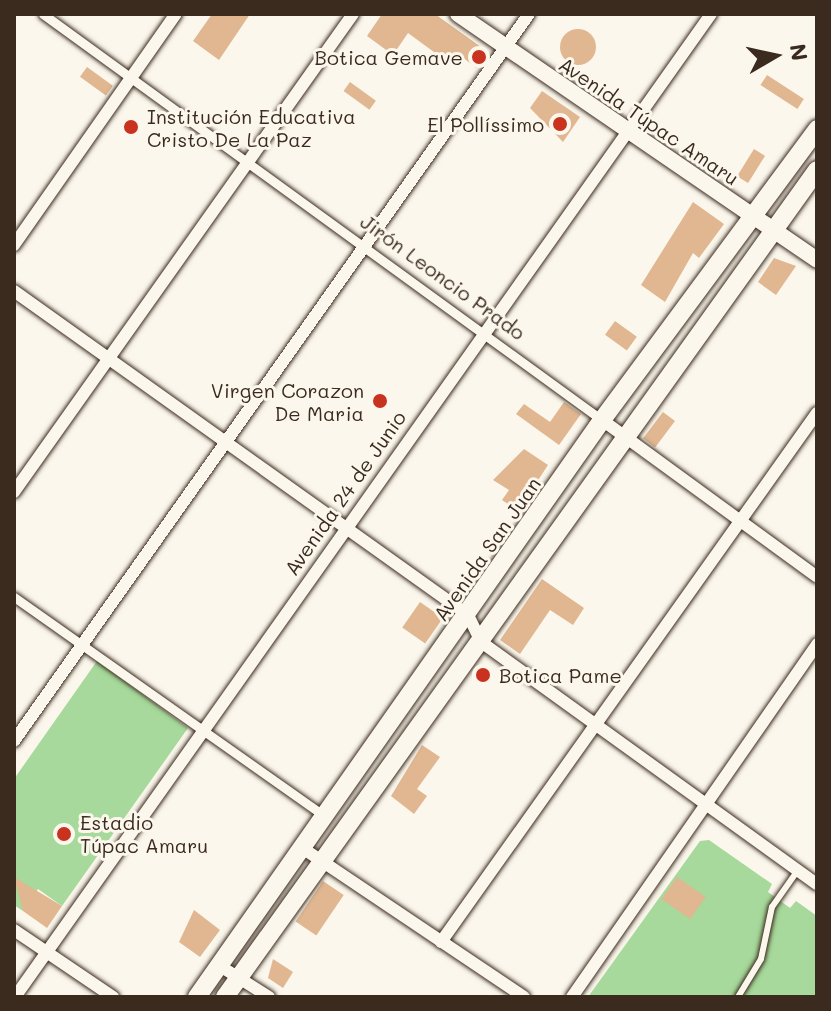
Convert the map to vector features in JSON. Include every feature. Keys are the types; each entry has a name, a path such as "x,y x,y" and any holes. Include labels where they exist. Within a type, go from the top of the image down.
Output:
{"main road":[{"name":"Avenida San Juan","path":"197,997 327,817 602,420 817,129"},
{"path":"225,997 817,170"}],"street":[{"name":"Jirón Leoncio Prado","path":"43,14 365,244 817,577"},
{"path":"14,245 176,14"},
{"path":"14,492 353,14"},
{"name":"Avenida Túpac Amaru","path":"458,14 817,260"},
{"path":"14,741 529,14"},
{"name":"Avenida 24 de Junio","path":"15,997 711,14"},
{"path":"14,291 468,615 481,642 817,883"},
{"path":"441,942 737,521 817,413"},
{"path":"14,597 327,817"},
{"path":"572,997 817,644"},
{"path":"304,849 524,997"},
{"path":"14,930 113,997"},
{"path":"220,966 269,997"}],"lane":[{"path":"738,997 761,959 772,907 798,870"}],"green space":[{"name":"Estadio Túpac Amaru","path":"97,661 188,728 62,906 38,889 23,911 14,905 14,779"},
{"path":"709,840 772,884 768,892 790,908 796,901 817,916 817,997 588,997 700,841"}],"building":[{"path":"212,14 250,14 219,60 193,41"},
{"path":"382,14 435,14 488,52 476,68 461,56 453,66 408,33 393,55 367,36"},
{"path":"578,29 591,34 596,47 591,60 578,65 565,60 560,47 565,34"},
{"path":"87,67 113,86 106,96 80,77"},
{"path":"767,75 804,99 797,109 760,85"},
{"path":"350,82 376,101 369,110 344,91"},
{"path":"542,91 580,117 563,142 530,108"},
{"path":"754,149 765,156 748,183 737,176"},
{"path":"693,202 724,224 699,258 693,253 665,302 641,285"},
{"path":"774,258 796,266 776,295 758,282"},
{"path":"615,321 637,337 627,351 605,335"},
{"path":"564,402 581,414 559,445 516,414 524,404 550,422"},
{"path":"663,412 675,421 655,447 643,438"},
{"path":"524,449 548,465 518,511 502,500 509,490 493,480"},
{"path":"542,579 584,608 573,625 550,610 520,654 500,640"},
{"path":"420,602 443,618 425,643 402,627"},
{"path":"422,745 440,757 417,789 427,796 414,814 391,796"},
{"path":"14,877 62,906 47,928 23,911"},
{"path":"677,877 706,897 690,919 662,899"},
{"path":"323,881 344,895 316,936 296,922"},
{"path":"194,910 220,930 200,957 179,942"},
{"path":"273,959 293,972 283,988 268,978"}],"place":[{"name":"Botica Gemave","path":"479,57"},
{"name":"El Pollíssimo","path":"560,124"},
{"name":"Institución Educativa Cristo De La Paz","path":"131,127"},
{"name":"Virgen Corazon De Maria","path":"380,401"},
{"name":"Botica Pame","path":"483,675"},
{"name":"Estadio Túpac Amaru","path":"64,834"}]}
